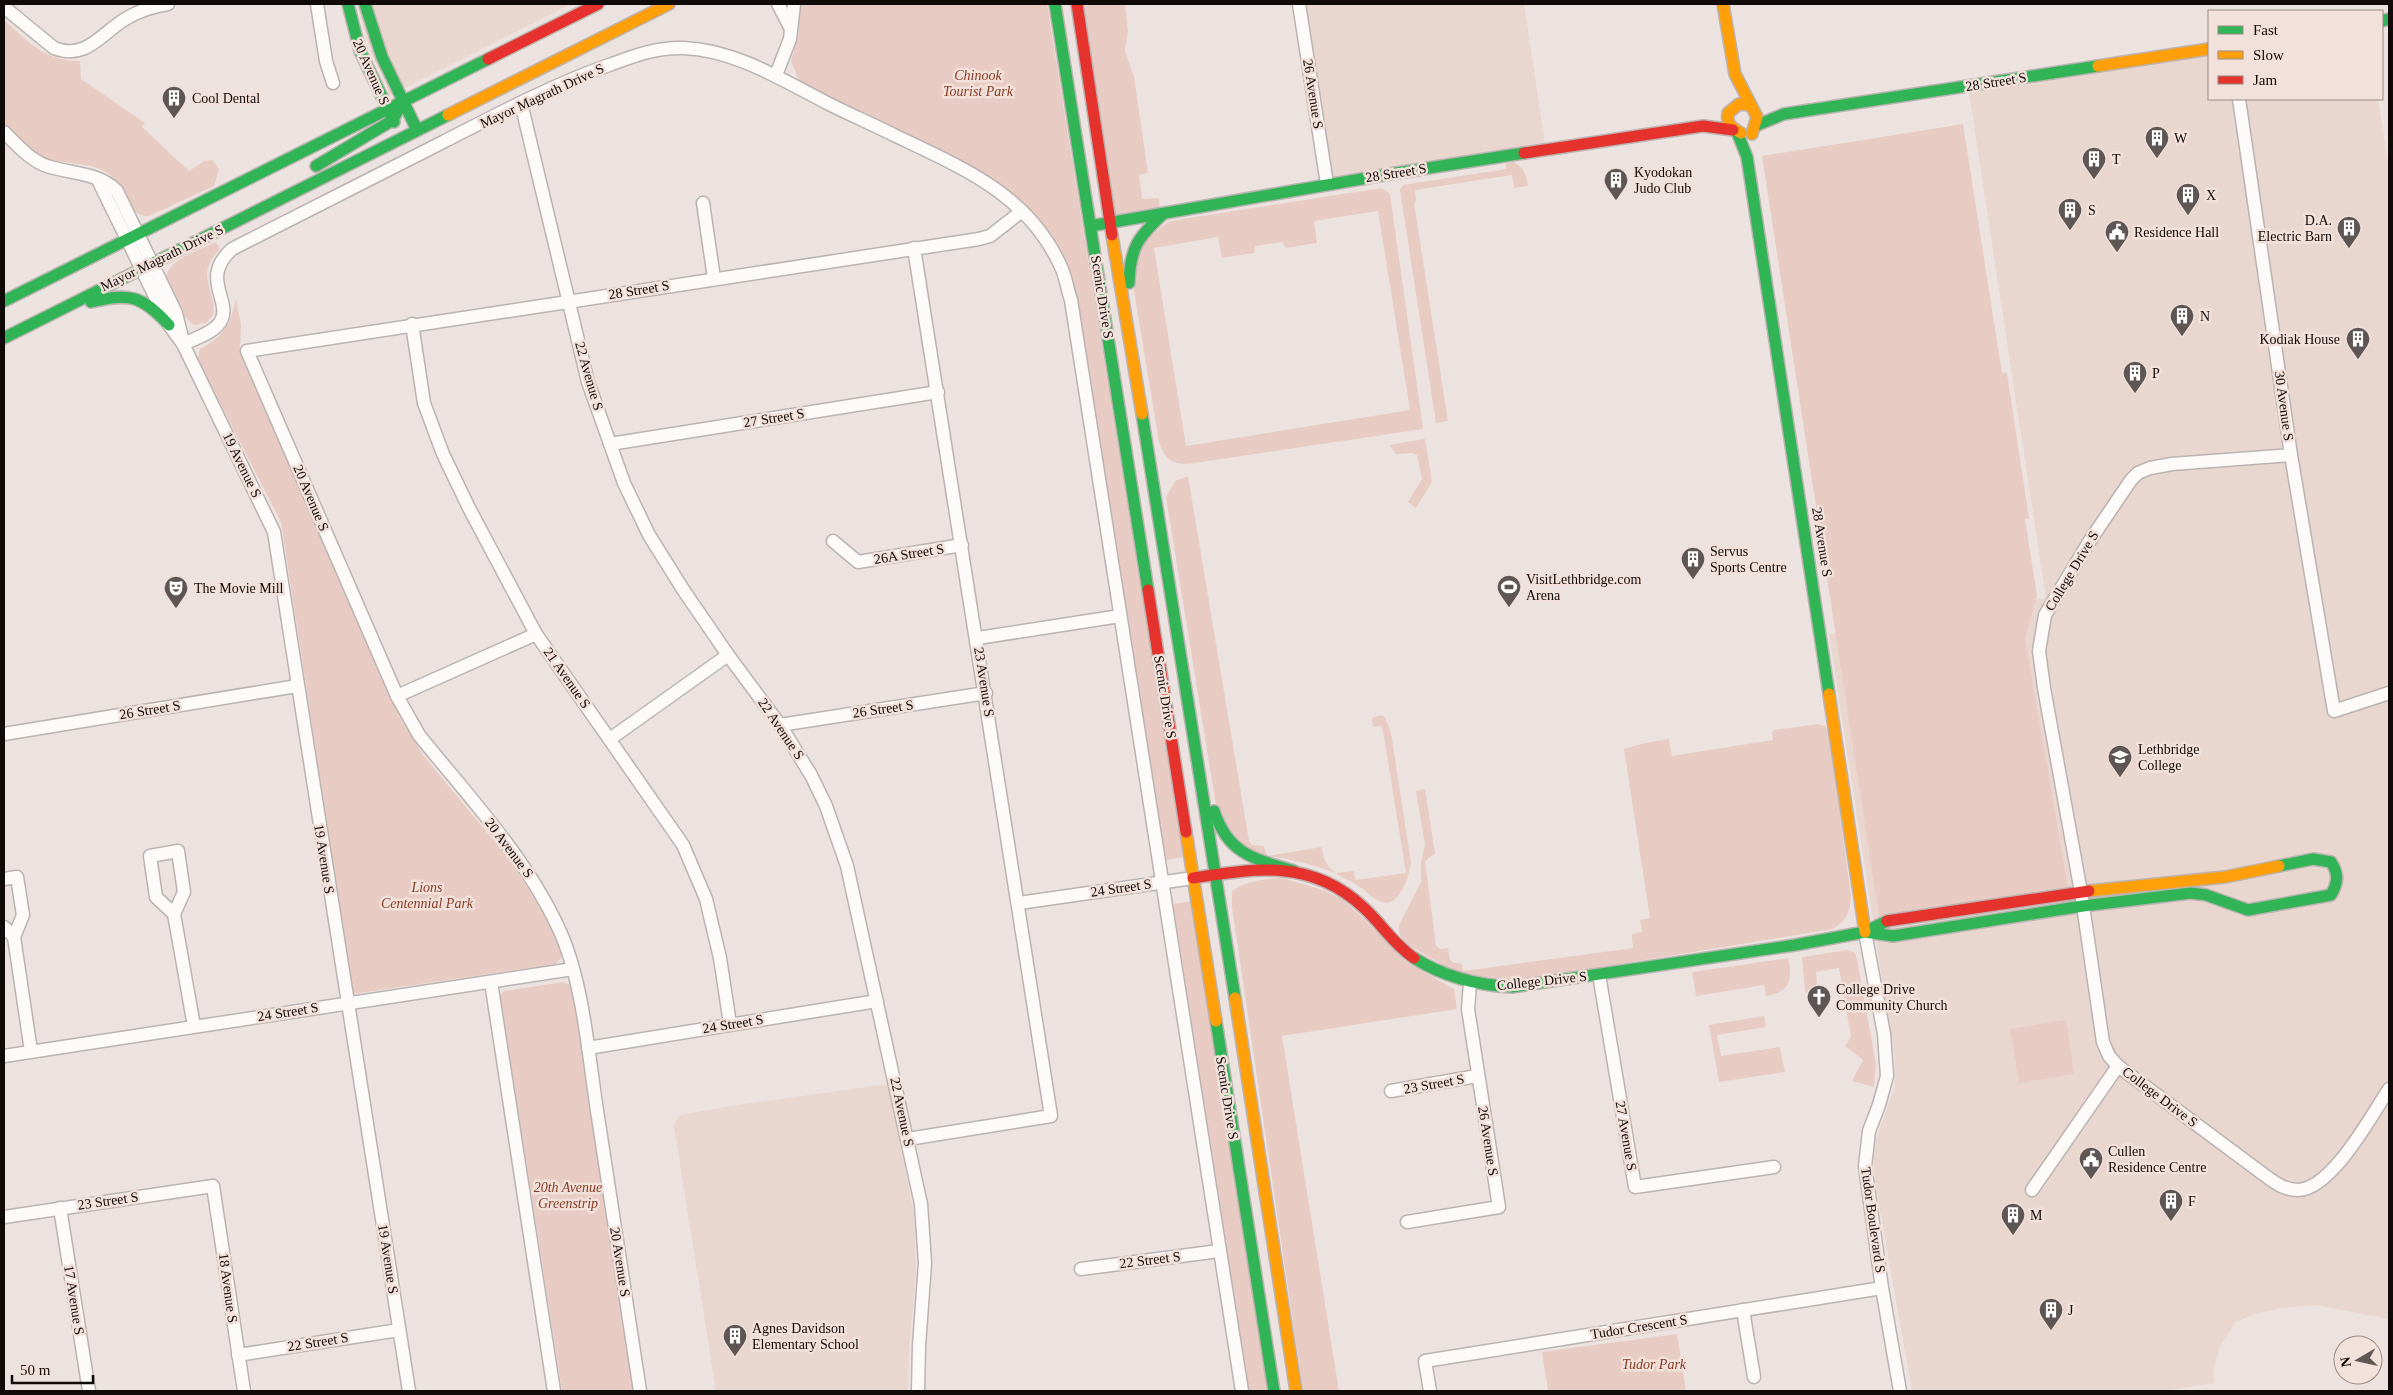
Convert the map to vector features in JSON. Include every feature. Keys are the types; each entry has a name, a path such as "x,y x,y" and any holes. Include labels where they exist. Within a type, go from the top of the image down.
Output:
{"main road":[{"name":"20 Avenue S","path":"348,4 360,51 402,137"},
{"name":"20 Avenue S","path":"365,4 370,26 382,56 417,130"},
{"path":"4,301 598,4"},
{"name":"Mayor Magrath Drive S","path":"4,338 669,4"},
{"name":"Scenic Drive S","path":"1055,4 1274,1391"},
{"name":"Scenic Drive S","path":"1077,4 1110,223 1182,660 1214,875 1296,1391"},
{"path":"1723,4 1735,74 1758,117 1747,157"},
{"name":"28 Street S","path":"1784,114 2208,49"},
{"path":"1735,74 1728,124 1735,131 1747,157"},
{"path":"308,171 393,120 404,100"},
{"path":"1703,126 1739,104 1784,114"},
{"path":"1703,126 1744,134 1784,114"},
{"name":"28 Street S","path":"1090,226 1327,184 1703,126"},
{"name":"28 Avenue S","path":"1747,157 1866,932"},
{"path":"228,225 257,200 291,180"},
{"path":"1125,318 1131,252 1144,232 1162,214"},
{"path":"64,308 122,295 133,296 151,305 169,325"},
{"path":"1182,660 1218,825 1223,836 1239,852 1294,871"},
{"name":"College Drive S","path":"1193,878 1250,870 1294,871 1313,876 1345,892 1366,910 1399,947 1424,963 1470,983 1512,987 1599,976 1795,946 1866,932 1891,919 2081,892 2225,877 2318,858 2331,862 2338,876 2337,886 2330,895 2248,910 2200,892 2082,906 1893,936 1866,932"},
{"path":"2224,902 2225,877"}],"street":[{"path":"4,6 54,48 62,52 72,52 89,48 127,18 168,4"},
{"path":"317,4 326,61 333,83"},
{"path":"778,4 790,27"},
{"path":"776,75 788,46 794,4"},
{"name":"26 Avenue S","path":"1299,4 1327,184"},
{"name":"Mayor Magrath Drive S","path":"183,344 217,326 221,320 222,303 216,282 216,273 224,256 232,249 520,103 586,73 651,50 684,48 720,54 776,75 830,104 947,160 999,189 1022,211"},
{"name":"30 Avenue S","path":"2238,100 2291,455 2334,712 2389,693"},
{"name":"22 Avenue S","path":"520,103 570,300 588,382 624,483 649,535 728,656 780,725 811,775 839,839 847,866 921,1204 925,1263 918,1391"},
{"name":"19 Avenue S","path":"4,132 36,161 49,167 82,173 111,185 117,191 131,236 146,266 169,325 183,344 274,532 409,1391"},
{"path":"703,203 714,278"},
{"path":"1022,211 1038,227 1052,248 1063,270 1071,300 1242,1391"},
{"name":"28 Street S","path":"247,351 990,236 1022,211"},
{"name":"23 Avenue S","path":"908,1139 1051,1116 978,638 914,248"},
{"name":"19 Avenue S","path":"146,266 176,313 183,344"},
{"name":"21 Avenue S","path":"412,324 424,403 443,454 536,634 683,845 706,899 720,958 730,1024"},
{"name":"20 Avenue S","path":"247,351 397,696 419,735 516,857 540,891 560,929 573,969 588,1048 640,1391"},
{"name":"27 Street S","path":"610,444 938,392"},
{"name":"College Drive S","path":"2291,455 2172,464 2150,468 2138,473 2130,480 2089,542 2045,615 2039,651 2044,688 2081,892 2103,1042 2109,1056 2118,1066 2263,1174 2281,1187 2289,1189 2308,1188 2327,1176 2389,1089"},
{"name":"26A Street S","path":"833,541 858,562 962,545"},
{"path":"978,638 1120,616"},
{"path":"397,696 536,634"},
{"path":"610,739 728,656"},
{"name":"26 Street S","path":"4,734 297,686"},
{"name":"26 Street S","path":"780,725 986,694"},
{"path":"174,914 156,897 150,856 178,851 184,892 174,914 194,1026"},
{"path":"4,879 17,877 20,895 23,915 14,937 32,1051"},
{"name":"24 Street S","path":"1019,903 1193,878"},
{"path":"4,928 14,937"},
{"name":"Tudor Boulevard S","path":"1866,932 1886,1055 1886,1076 1879,1105 1869,1131 1865,1166 1882,1288 1900,1391"},
{"name":"24 Street S","path":"4,1056 573,969"},
{"name":"27 Avenue S","path":"1599,976 1635,1187 1774,1167"},
{"path":"490,982 554,1391"},
{"name":"26 Avenue S","path":"1406,1222 1498,1207 1468,1010 1470,983"},
{"name":"24 Street S","path":"588,1048 877,1001"},
{"path":"2032,1190 2118,1066"},
{"name":"23 Street S","path":"1391,1091 1477,1076"},
{"name":"23 Street S","path":"4,1217 213,1186"},
{"name":"18 Avenue S","path":"213,1186 244,1391"},
{"name":"17 Avenue S","path":"60,1208 89,1391"},
{"name":"22 Street S","path":"1081,1269 1219,1251"},
{"name":"Tudor Crescent S","path":"1430,1391 1425,1361 1882,1288"},
{"path":"1743,1310 1754,1377"},
{"name":"22 Street S","path":"238,1355 399,1330"}],"shaded area":[{"path":"357,4 571,4 389,96 386,83 371,53"},
{"path":"1299,4 1524,4 1546,150 1327,184"},
{"name":"Lethbridge College","path":"2208,49 2208,100 2378,100 2389,168 2389,1319 2316,1305 2281,1308 2252,1315 2236,1322 2220,1346 2213,1371 2215,1383 2157,1391 1912,1391 1875,1181 1873,1149 1895,1086 1895,1062 1829,634 2046,598 1968,86"},
{"path":"888,1084 914,1214 916,1275 909,1347 908,1391 716,1391 674,1126 679,1115"}],"green space":[{"name":"Chinook Tourist Park","path":"799,4 1047,4 1184,857 1166,860 1080,315 1070,274 1063,257 1044,226 1018,198 1001,184 799,81 791,61 799,32"},
{"path":"1077,4 1125,4 1128,32 1125,51 1134,77 1148,173 1139,175 1142,199 1159,198 1160,214 1110,223"},
{"path":"4,20 30,43 47,54 56,58 80,61 81,79 145,123 142,127 189,171 204,161 213,160 219,170 214,186 149,216 141,215 129,206 117,184 106,172 90,166 55,161 33,152 4,123"},
{"path":"1963,124 2002,373 2007,373 2029,518 2025,519 2037,596 2025,638 2068,888 1879,916 1762,156"},
{"path":"1514,162 1524,172 1528,186 1514,188 1512,175 1415,190 1416,201 1414,203 1448,421 1436,423 1400,190 1403,185 1506,169 1506,164"},
{"path":"1382,188 1390,194 1423,429 1187,464 1177,463 1169,459 1163,452 1159,442 1133,285 1139,245 1168,222","holes":["1378,211 1410,410 1186,446 1154,248 1218,237 1222,258 1254,253 1255,246 1282,242 1286,248 1317,243 1314,221"]},
{"path":"216,242 220,249 213,258 207,274 214,313 206,323 194,325 184,316 166,281 167,273 177,261"},
{"name":"Lions Centennial Park","path":"236,298 241,325 240,352 399,716 423,755 509,859 546,916 561,950 561,958 556,964 353,994 281,522 198,360 200,349 216,339 226,329 232,316"},
{"path":"1425,439 1432,482 1416,508 1408,502 1422,479 1417,455 1412,453 1396,454 1389,445"},
{"path":"1188,476 1249,841 1252,845 1264,846 1267,856 1244,850 1236,845 1223,827 1217,812 1166,497 1175,481"},
{"path":"1381,715 1385,717 1391,733 1411,863 1408,875 1398,896 1389,903 1375,899 1354,883 1336,873 1354,871 1355,880 1406,873 1383,731 1381,726 1373,727 1372,718"},
{"path":"1818,724 1825,726 1829,732 1851,896 1847,915 1833,929 1523,980 1460,975 1405,943 1399,933 1399,925 1421,882 1421,862 1425,845 1416,791 1425,789 1435,854 1425,861 1436,946 1441,949 1448,948 1450,960 1454,963 1461,963 1463,971 1633,948 1632,934 1642,932 1640,920 1650,918 1624,749 1669,739 1672,756 1773,740 1772,732 1774,730"},
{"path":"1322,847 1326,862 1336,873 1291,860 1267,856"},
{"path":"1282,878 1323,890 1342,899 1406,962 1454,989 1457,1009 1282,1036 1339,1391 1303,1391 1232,907 1232,891 1238,887 1256,881"},
{"path":"1192,901 1268,1391 1249,1391 1173,904"},
{"path":"1848,950 1855,953 1857,959 1876,1064 1874,1087 1852,1081 1863,1060 1845,1046 1851,1037 1839,968 1816,972 1817,983 1809,995 1805,992 1802,957"},
{"path":"1788,958 1790,978 1785,988 1780,992 1766,996 1764,985 1696,996 1692,972"},
{"name":"20th Avenue Greenstrip","path":"563,982 569,984 572,988 634,1391 562,1391 501,994 504,991"},
{"path":"1764,1016 1766,1027 1717,1035 1721,1056 1780,1047 1785,1072 1719,1082 1709,1025"},
{"path":"2066,1020 2074,1074 2019,1083 2010,1029"},
{"name":"Tudor Park","path":"1677,1334 1686,1391 1548,1391 1542,1352"}],"traffic: fast":[{"path":"348,4 360,51 394,122"},
{"path":"365,4 382,57 417,130"},
{"path":"1055,4 1148,590"},
{"path":"2383,21 2389,19"},
{"path":"4,301 488,59"},
{"path":"1755,126 1784,114 2098,66"},
{"path":"316,166 393,120 399,108"},
{"path":"4,338 448,115"},
{"path":"1737,132 1747,157 1829,694"},
{"path":"1096,225 1390,174 1524,153"},
{"path":"1129,283 1131,261 1137,244 1147,230 1163,214"},
{"path":"91,302 125,297 134,299 150,307 169,325"},
{"path":"1142,414 1235,998"},
{"path":"1214,811 1227,837 1244,853 1267,863 1294,871"},
{"path":"1865,932 1893,936 2083,906 2191,893 2206,895 2248,910 2331,895 2337,879 2331,862 2313,859 2279,866"},
{"path":"1414,958 1425,965 1461,979 1512,987 1795,945 1865,932 1887,921"},
{"path":"1216,1021 1274,1391"}],"traffic: slow":[{"path":"448,115 669,4"},
{"path":"1723,4 1735,74 1757,117 1752,134"},
{"path":"2098,66 2208,49"},
{"path":"1741,133 1730,125 1728,113 1739,104 1750,105"},
{"path":"1112,235 1142,414"},
{"path":"1829,694 1865,932"},
{"path":"1186,832 1216,1021"},
{"path":"2089,891 2225,877 2279,866"},
{"path":"1235,998 1296,1391"}],"traffic: jam":[{"path":"488,59 598,4"},
{"path":"1077,4 1112,235"},
{"path":"1524,153 1703,126 1733,130"},
{"path":"1148,590 1186,832"},
{"path":"1193,878 1261,870 1303,874 1324,881 1363,907 1414,958"},
{"path":"1887,921 2089,891"}],"place":[{"name":"Cool Dental","path":"174,119"},
{"name":"W","path":"2157,159"},
{"name":"T","path":"2094,180"},
{"name":"Kyodokan Judo Club","path":"1616,201"},
{"name":"X","path":"2188,216"},
{"name":"S","path":"2070,231"},
{"name":"D.A. Electric Barn","path":"2349,249"},
{"name":"Residence Hall","path":"2117,253"},
{"name":"N","path":"2182,337"},
{"name":"Kodiak House","path":"2358,360"},
{"name":"P","path":"2135,394"},
{"name":"Servus Sports Centre","path":"1693,580"},
{"name":"VisitLethbridge.com Arena","path":"1509,608"},
{"name":"The Movie Mill","path":"176,609"},
{"name":"Lethbridge College","path":"2120,778"},
{"name":"College Drive Community Church","path":"1819,1018"},
{"name":"Cullen Residence Centre","path":"2091,1180"},
{"name":"F","path":"2171,1222"},
{"name":"M","path":"2013,1236"},
{"name":"J","path":"2051,1331"},
{"name":"Agnes Davidson Elementary School","path":"735,1357"}]}
